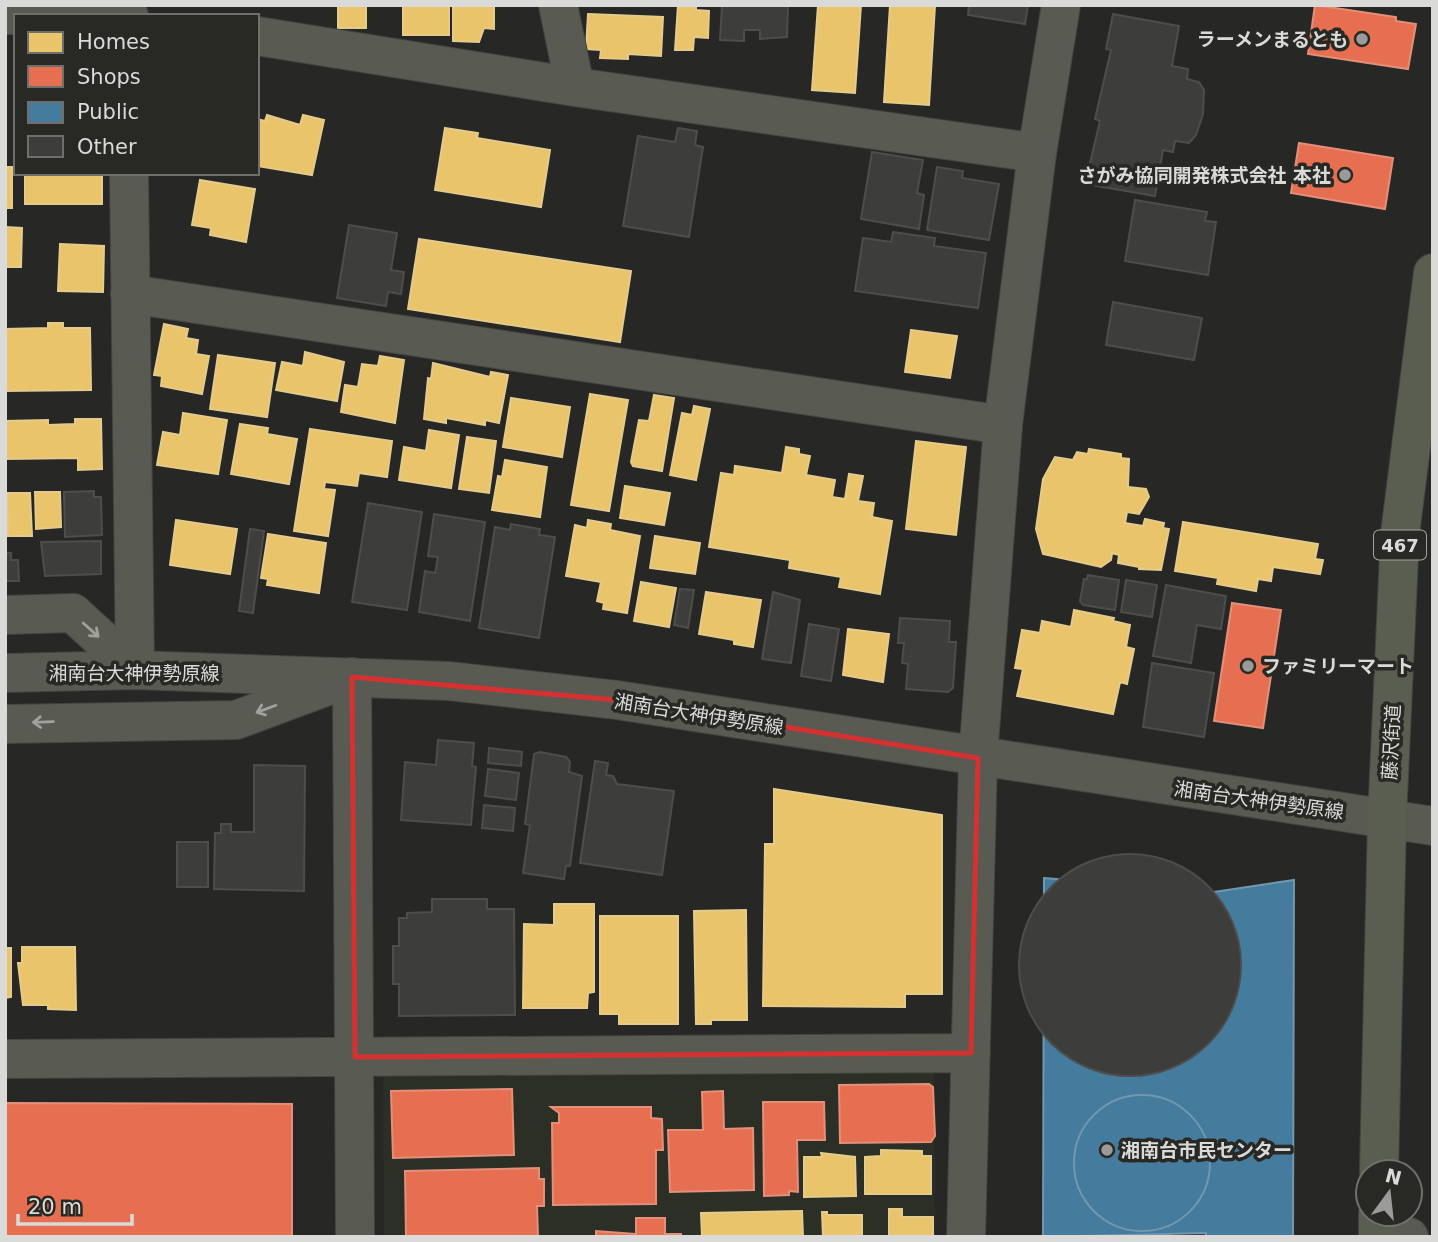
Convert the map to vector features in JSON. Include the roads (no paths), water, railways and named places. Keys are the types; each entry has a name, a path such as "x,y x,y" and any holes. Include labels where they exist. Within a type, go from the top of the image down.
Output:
{"highway":[{"name":"藤沢街道","path":"1379,1158 1387,819 1400,534 1423,429 1433,273"}],"street":[{"path":"558,5 575,87"},
{"path":"966,1237 978,758 1003,425 1037,152 1061,5"},
{"path":"259,36 575,87 1037,152"},
{"path":"129,175 135,670"},
{"path":"130,294 1003,425"},
{"path":"5,615 73,613 135,670"},
{"name":"湘南台大神伊勢原線","path":"5,673 135,670 449,681 617,700 978,758 1433,826"},
{"path":"80,671 80,721"},
{"path":"5,724 236,720 352,677 355,1237"},
{"path":"5,1059 971,1053"}],"place":[{"name":"ラーメンまるとも","path":"1362,39"},
{"name":"さがみ協同開発株式会社 本社","path":"1345,175"},
{"name":"ファミリーマート","path":"1248,666"},
{"name":"湘南台市民センター","path":"1107,1150"}]}
